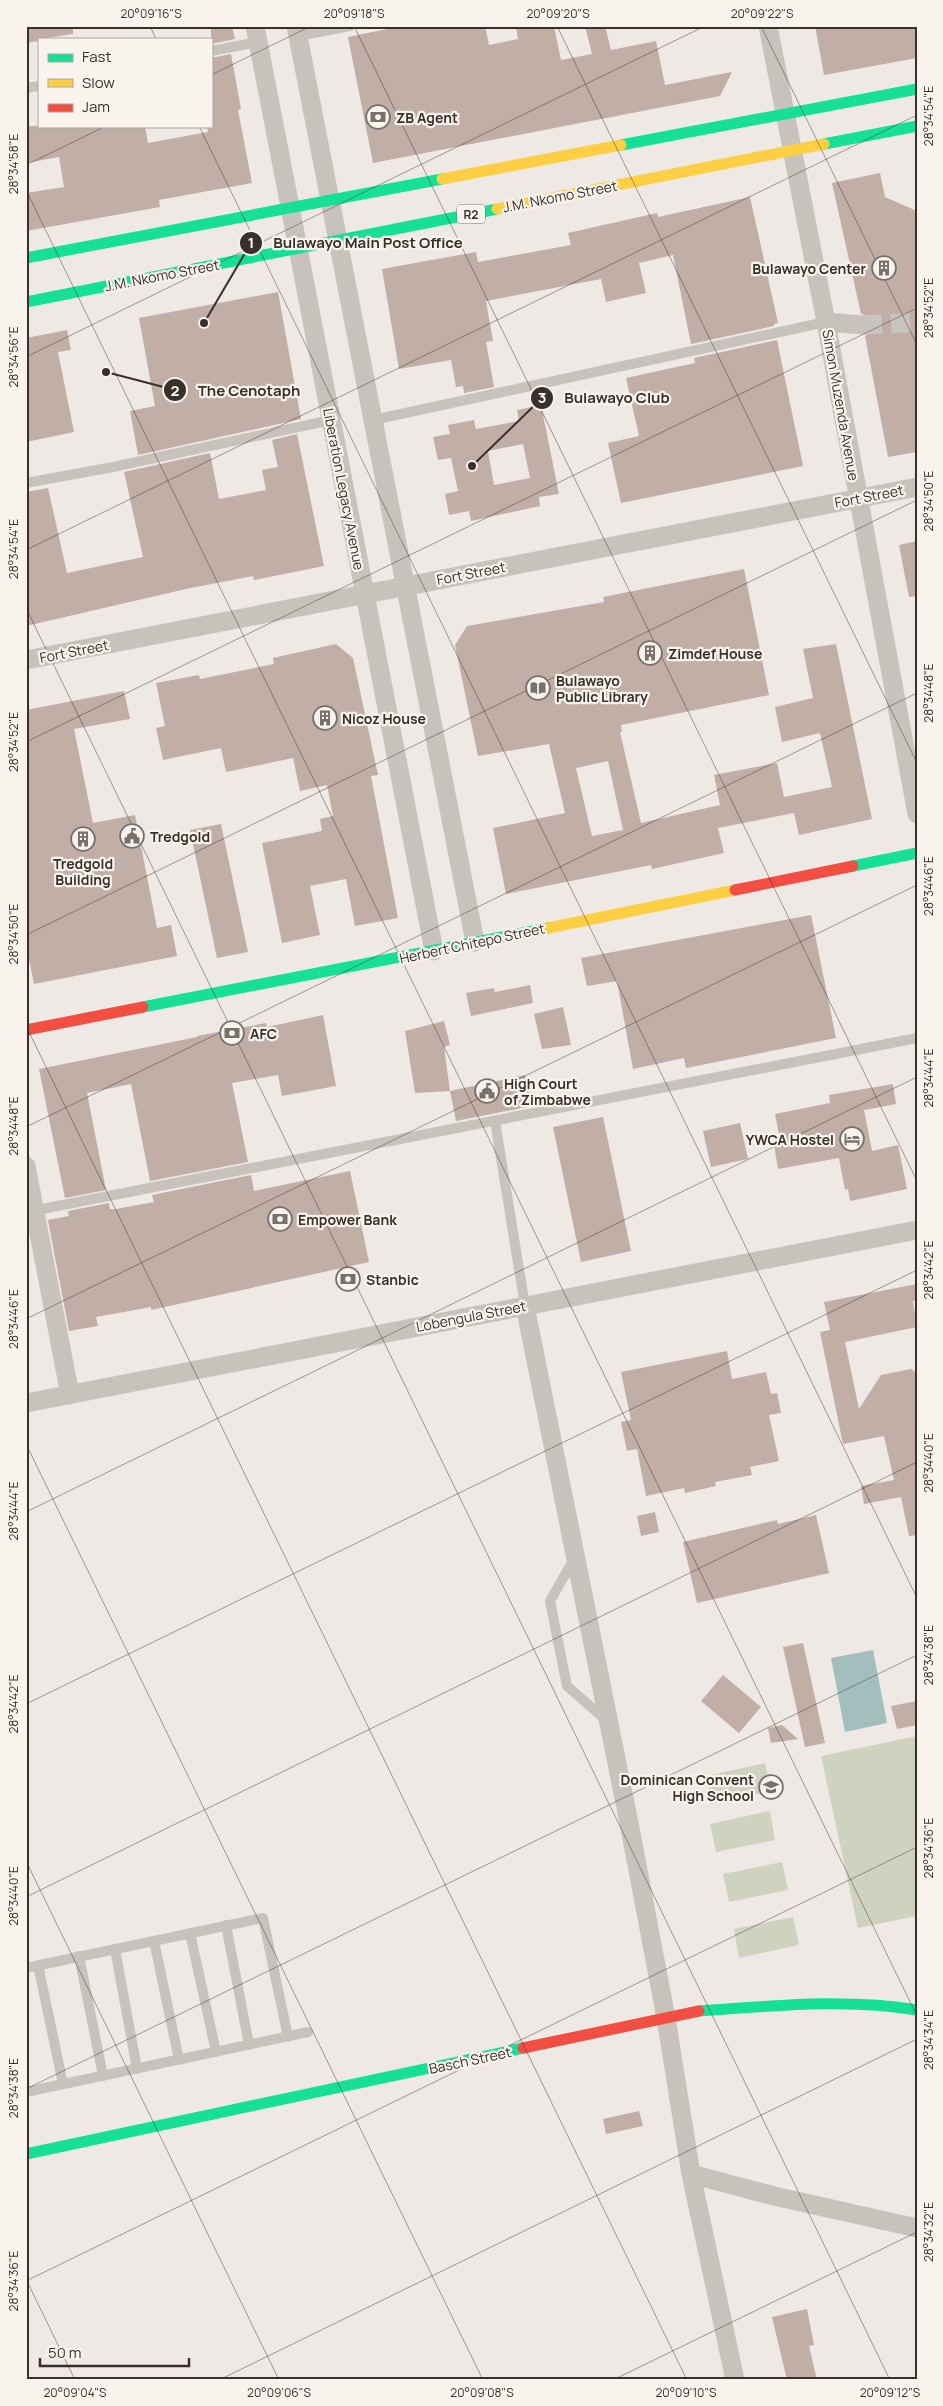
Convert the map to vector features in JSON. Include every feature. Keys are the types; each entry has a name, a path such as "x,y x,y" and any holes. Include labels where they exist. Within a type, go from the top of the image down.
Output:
{"main road":[{"path":"26,258 917,89"},
{"name":"J.M. Nkomo Street","path":"26,302 917,126"},
{"name":"Herbert Chitepo Street","path":"26,1030 434,951 917,853"},
{"name":"Basch Street","path":"26,2154 697,2011 827,2002 882,2004 917,2010"}],"street":[{"name":"Simon Muzenda Avenue","path":"768,26 826,322 917,814"},
{"path":"297,31 475,942"},
{"name":"Liberation Legacy Avenue","path":"256,34 434,951"},
{"path":"826,322 863,325"},
{"name":"Fort Street","path":"26,660 917,487"},
{"path":"26,1166 31,1211 70,1394"},
{"name":"Lobengula Street","path":"27,1401 917,1230"},
{"path":"526,1306 666,2018 691,2174 735,2380"},
{"path":"691,2174 774,2196 917,2228"}],"lane":[{"path":"297,31 350,26"},
{"path":"212,51 256,34"},
{"path":"373,420 826,322"},
{"path":"26,483 113,467 331,420"},
{"path":"31,1211 917,1038"},
{"path":"495,1121 526,1306"},
{"path":"576,1556 550,1601 567,1686 609,1723"},
{"path":"26,1968 262,1918 288,2037"},
{"path":"226,1925 250,2045"},
{"path":"190,1933 216,2052"},
{"path":"154,1941 179,2060"},
{"path":"115,1949 137,2069"},
{"path":"79,1956 103,2076"},
{"path":"38,1965 63,2084"},
{"path":"26,2092 308,2032"}],"green space":[{"path":"917,1736 917,1916 858,1928 821,1756"},
{"path":"765,1763 771,1791 712,1804 706,1776"},
{"path":"770,1811 775,1840 716,1852 710,1824"},
{"path":"782,1862 788,1890 729,1902 723,1874"},
{"path":"793,1917 799,1945 739,1958 734,1929"}],"water":[{"path":"873,1650 887,1723 845,1732 831,1658"}],"building":[{"path":"26,26 73,26 73,34 38,38 38,41 26,43"},
{"path":"211,26 232,26 235,39 212,44"},
{"path":"402,26 485,26 489,45 518,39 516,26 554,26 561,60 592,54 585,26 605,26 611,50 656,41 665,85 732,72 720,96 373,163 348,37"},
{"path":"815,26 917,26 917,58 824,75"},
{"path":"231,54 241,109 238,110 252,183 159,200 160,207 26,231 26,193 64,187 59,157 26,163 26,126 38,126 38,128 145,128 148,143 208,132 207,128 212,128 212,58"},
{"name":"Bulawayo Center","path":"880,173 885,197 917,211 917,452 888,457 865,336 872,331 873,321 869,316 861,314 832,183"},
{"path":"750,197 778,323 774,324 774,326 691,344 673,255 639,263 646,293 606,302 601,279 486,301 493,341 486,342 494,387 464,393 463,386 456,387 451,360 399,369 382,269 476,252 478,262 571,245 568,233 657,213 658,217"},
{"path":"278,292 301,419 138,455 130,411 155,406 139,318"},
{"path":"67,330 71,350 58,352 74,432 26,442 26,338"},
{"path":"777,340 803,466 621,503 608,443 639,436 626,378 695,363 694,358"},
{"path":"541,405 559,494 539,497 540,506 471,521 469,511 449,515 445,494 458,491 451,458 438,460 433,437 450,434 448,425 474,420 476,429 519,421 517,410","holes":["523,444 530,478 494,485 488,451"]},
{"path":"297,434 324,566 254,580 253,576 186,589 26,626 26,492 48,488 67,573 143,557 124,472 210,453 219,499 266,490 262,470 278,467 272,440"},
{"path":"917,541 917,596 909,597 899,545"},
{"path":"744,569 769,695 621,725 622,732 620,732 641,823 720,805 714,775 777,763 784,797 832,787 820,733 782,742 775,707 813,698 803,649 836,644 872,819 799,835 794,813 718,828 724,853 652,869 651,865 506,894 493,828 565,813 549,744 478,756 455,645 467,626 604,602 603,597","holes":["608,761 623,830 592,836 576,768"]},
{"path":"336,644 353,658 378,775 371,776 398,918 355,926 346,879 310,886 320,935 282,943 262,843 322,831 320,819 333,816 327,785 300,791 293,758 226,772 221,748 163,760 156,728 165,726 156,683 199,675 200,679 274,664 273,658"},
{"name":"Tredgold Building","path":"124,691 130,719 74,729 93,823 135,815 157,928 171,925 177,956 34,984 26,945 26,710"},
{"path":"221,824 248,952 217,958 190,830"},
{"path":"811,915 836,1038 686,1068 684,1058 633,1069 617,981 587,986 581,958"},
{"path":"530,985 533,1003 471,1016 466,993 494,988 495,992"},
{"path":"563,1007 571,1045 542,1049 534,1014"},
{"path":"323,1015 336,1086 282,1096 278,1075 232,1083 248,1162 150,1181 131,1084 87,1093 106,1190 65,1198 39,1069 197,1036 266,1023 267,1027"},
{"path":"444,1021 450,1045 444,1047 450,1091 415,1093 405,1031"},
{"path":"525,1075 532,1106 456,1121 450,1091"},
{"path":"893,1084 896,1104 864,1110 872,1151 898,1145 907,1189 850,1201 848,1189 845,1190 839,1158 778,1169 774,1145 781,1144 775,1114 830,1103 829,1095"},
{"path":"603,1117 631,1251 581,1262 553,1127"},
{"path":"740,1123 748,1159 711,1167 703,1131"},
{"path":"350,1171 369,1262 151,1310 151,1307 96,1317 98,1326 69,1331 48,1220 69,1216 68,1211 109,1203 110,1209 116,1209 154,1202 152,1195 251,1175 254,1191"},
{"path":"917,1284 917,1300 913,1301 917,1327 845,1342 859,1409 881,1375 911,1369 917,1373 917,1535 909,1536 901,1497 864,1504 861,1486 894,1480 884,1436 843,1444 820,1332 830,1330 824,1302"},
{"path":"727,1351 732,1379 766,1372 771,1394 777,1393 781,1413 769,1415 779,1461 750,1467 752,1475 715,1482 716,1486 685,1493 684,1488 646,1496 637,1449 627,1451 621,1422 631,1420 621,1372"},
{"path":"655,1512 659,1532 641,1536 637,1516"},
{"path":"816,1515 829,1573 697,1603 683,1542 777,1520 778,1524"},
{"path":"803,1643 825,1743 805,1747 783,1647"},
{"path":"723,1675 761,1707 739,1733 701,1701"},
{"path":"917,1701 917,1725 897,1729 891,1706"},
{"path":"782,1725 798,1739 771,1743 768,1728"},
{"path":"639,2111 643,2126 606,2134 603,2119"},
{"path":"807,2309 814,2345 809,2346 817,2380 787,2380 772,2317"}],"tunnel":[{"path":"863,325 917,322"}],"traffic: fast":[{"path":"621,145 917,89"},
{"path":"824,144 917,126"},
{"path":"26,258 442,179"},
{"path":"26,302 497,209"},
{"path":"853,866 917,853"},
{"path":"143,1007 548,928"},
{"path":"699,2011 808,2004 863,2004 917,2010"},
{"path":"26,2154 523,2048"}],"traffic: slow":[{"path":"497,209 824,144"},
{"path":"442,179 621,145"},
{"path":"548,928 735,890"}],"traffic: jam":[{"path":"735,890 853,866"},
{"path":"26,1030 143,1007"},
{"path":"523,2048 699,2011"}],"place":[{"name":"ZB Agent","path":"378,117"},
{"name":"Bulawayo Center","path":"884,268"},
{"name":"Bulawayo Main Post Office","path":"204,323"},
{"name":"The Cenotaph","path":"106,372"},
{"name":"Bulawayo Club","path":"472,466"},
{"name":"Zimdef House","path":"650,653"},
{"name":"Bulawayo Public Library","path":"538,688"},
{"name":"Nicoz House","path":"325,718"},
{"name":"Tredgold","path":"132,836"},
{"name":"Tredgold Building","path":"83,839"},
{"name":"AFC","path":"232,1033"},
{"name":"High Court of Zimbabwe","path":"487,1091"},
{"name":"YWCA Hostel","path":"852,1139"},
{"name":"Empower Bank","path":"280,1219"},
{"name":"Stanbic","path":"348,1279"},
{"name":"Dominican Convent High School","path":"771,1787"}]}
